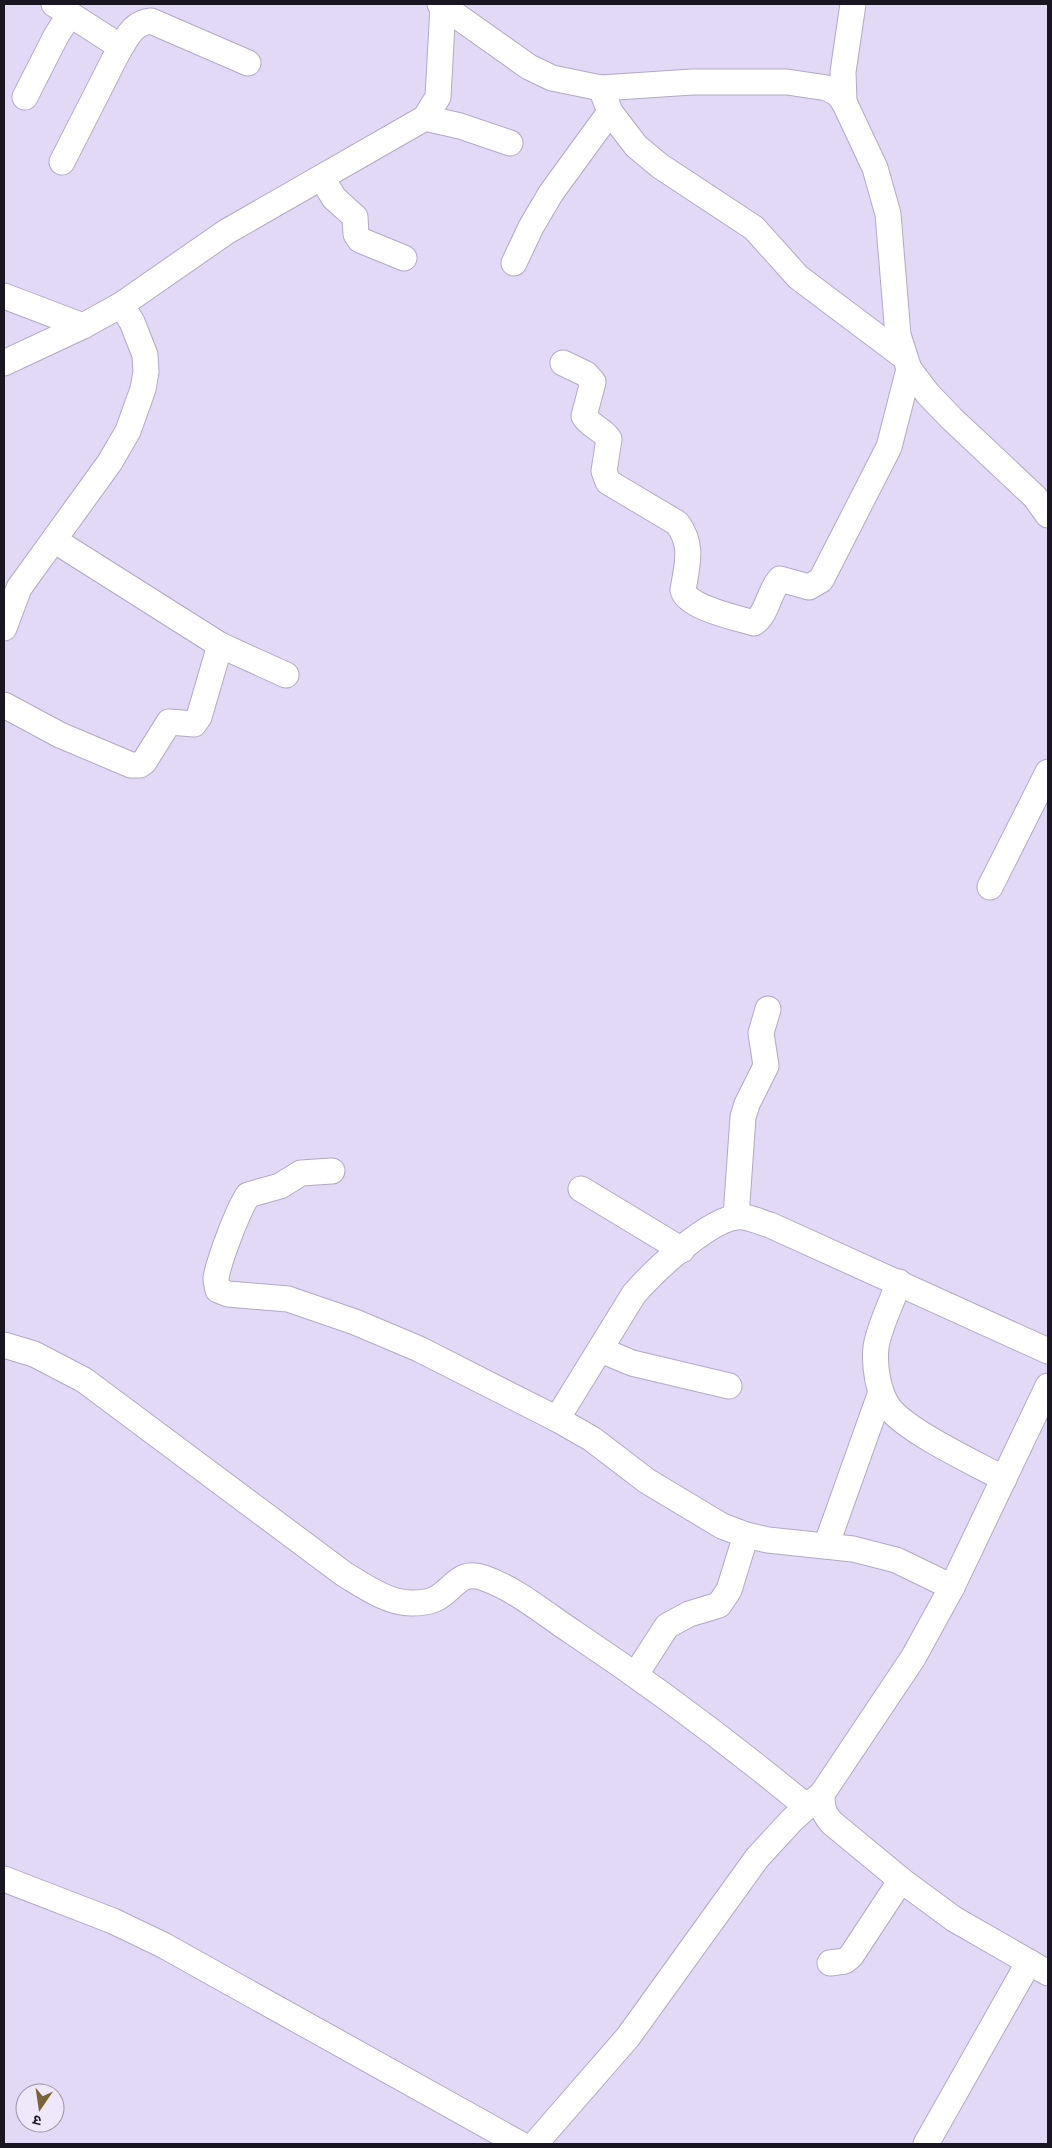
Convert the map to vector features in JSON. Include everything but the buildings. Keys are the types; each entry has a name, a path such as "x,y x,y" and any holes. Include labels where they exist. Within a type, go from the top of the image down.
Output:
{"street":[{"path":"844,102 843,72 853,4"},
{"path":"442,5 528,66 552,78 601,88 692,82 787,82 827,88 838,94 844,102 875,168 888,214 898,335 906,363 889,447 821,580 809,587 780,579 774,586 761,618 754,623 693,603 684,596 683,590 689,554 685,533 677,523 608,482 604,471 609,440 604,432 588,422 584,416 592,382 586,374 563,363"},
{"path":"4,363 83,326 121,304 226,232 425,118 438,97 442,5"},
{"path":"25,97 56,36 62,9 114,42 119,50"},
{"path":"62,162 119,50 135,26 141,22 151,21 248,63"},
{"path":"601,88 610,112 636,146 660,166 754,228 798,277 906,363 928,394 1035,497 1048,515"},
{"path":"514,263 531,227 552,193 610,112"},
{"path":"425,118 460,126 510,143"},
{"path":"322,178 334,198 355,216 356,234 360,240 404,258"},
{"path":"4,296 83,326"},
{"path":"4,628 19,588 110,462 128,432 143,389 146,372 145,355 132,322 121,304"},
{"path":"54,540 220,645 286,675"},
{"path":"4,705 60,735 131,765 140,765 144,762 169,722 194,724 199,717 220,645"},
{"path":"990,887 1048,772"},
{"path":"736,1217 743,1118 747,1104 766,1066 761,1033 768,1009"},
{"path":"332,1171 301,1173 280,1186 248,1195 242,1204 219,1268 216,1280 218,1290 228,1294 288,1299 355,1322 419,1349 558,1419 592,1439 647,1481 722,1526 746,1535 768,1540 852,1549 896,1560 952,1587"},
{"path":"581,1189 682,1250"},
{"path":"558,1419 634,1294 648,1278 714,1224 736,1217 744,1217 770,1225 1048,1351"},
{"path":"899,1282 876,1345 875,1360 881,1392 890,1409 914,1428 1004,1479"},
{"path":"4,1344 34,1354 84,1380 344,1574 372,1591 396,1601 411,1604 436,1599 462,1578 471,1575 503,1586 636,1674 736,1748 822,1806 825,1815 832,1823 901,1880 954,1919 1039,1967 926,2144"},
{"path":"601,1350 632,1363 729,1386"},
{"path":"535,2144 628,2037 757,1858 792,1820 815,1801 914,1658 952,1587 1048,1386"},
{"path":"826,1546 881,1392"},
{"path":"636,1674 667,1626 689,1614 719,1605 729,1590 746,1535"},
{"path":"4,1879 113,1920 163,1945 520,2144"},
{"path":"830,1963 845,1961 851,1956 901,1880"}]}
